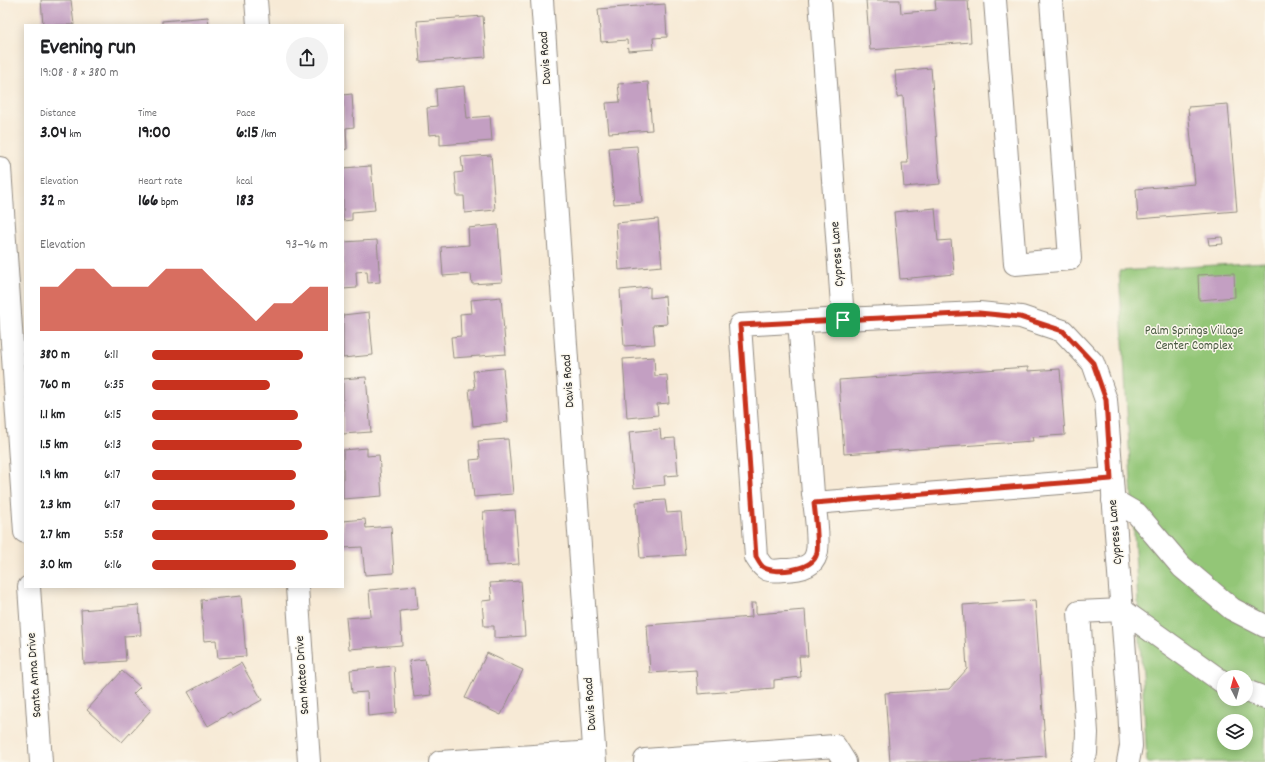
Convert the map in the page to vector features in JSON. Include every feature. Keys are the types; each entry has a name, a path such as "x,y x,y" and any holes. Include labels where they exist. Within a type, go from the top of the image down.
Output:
{"street":[{"path":"256,0 258,24"},
{"name":"Davis Road","path":"542,0 595,757"},
{"name":"Cypress Lane","path":"820,0 843,320 979,313 1020,317 1063,331 1093,363 1106,400 1131,746 1128,762"},
{"path":"995,0 1015,264 1070,259 1051,0"},
{"path":"0,168 24,517"},
{"path":"799,322 817,544 816,556 808,566 797,569 774,571 762,567 756,557 740,325 799,322 843,320"},
{"path":"814,503 1111,479"},
{"path":"1113,500 1137,514 1182,567 1232,609 1265,626"},
{"name":"Santa Anna Drive","path":"29,588 41,762"},
{"name":"San Mateo Drive","path":"297,588 309,762"},
{"path":"1082,762 1086,752 1087,733 1079,612 1122,610 1217,678"},
{"path":"1253,694 1265,698"},
{"path":"645,762 645,760 835,746 846,762"},
{"path":"440,762 595,757"}],"green space":[{"name":"Palm Springs Village Center Complex","path":"1265,262 1265,762 1147,762 1119,271"}],"building":[{"path":"41,0 71,0 74,24 43,24"},
{"path":"866,0 900,0 901,13 936,10 935,0 968,0 971,42 870,50"},
{"path":"665,4 667,37 653,38 654,49 628,51 627,40 601,42 598,9"},
{"path":"483,16 486,57 420,62 417,21"},
{"path":"208,17 209,24 162,24 162,21"},
{"path":"931,68 940,184 904,187 902,163 908,163 903,96 897,97 895,71"},
{"path":"648,82 652,130 609,133 606,103 620,102 618,84"},
{"path":"464,86 467,118 490,116 492,141 440,145 440,134 429,135 427,108 437,107 436,89"},
{"path":"352,94 354,127 346,128 347,149 344,150 344,95"},
{"path":"1228,104 1237,211 1138,219 1136,189 1195,184 1188,107"},
{"path":"637,146 642,202 614,204 609,148"},
{"path":"491,155 495,210 465,213 464,196 457,196 455,173 463,172 461,157"},
{"path":"371,166 375,210 352,212 352,220 344,221 344,168"},
{"path":"935,208 938,241 951,240 954,274 900,279 894,212"},
{"path":"658,219 662,266 619,270 616,223"},
{"path":"498,225 502,282 472,284 471,274 443,276 441,247 469,245 468,228"},
{"path":"1222,237 1223,244 1209,245 1208,238"},
{"path":"377,240 380,282 368,283 367,271 356,272 357,288 344,289 344,242"},
{"path":"1234,273 1235,297 1199,300 1198,275"},
{"path":"650,287 650,298 665,296 667,324 653,325 655,344 624,346 620,290"},
{"path":"501,297 506,354 453,358 451,337 461,336 460,314 472,313 471,300"},
{"path":"369,312 373,355 344,358 344,315"},
{"path":"654,357 655,376 667,375 669,403 657,404 658,415 627,418 623,359"},
{"path":"1028,367 1028,371 1060,369 1065,435 1032,437 1033,441 844,454 839,380"},
{"path":"503,368 508,422 473,426 469,389 475,389 473,371"},
{"path":"366,377 371,432 344,434 344,379"},
{"path":"660,429 661,439 675,438 678,475 664,476 665,485 634,488 629,432"},
{"path":"508,439 513,494 474,497 470,460 480,459 478,441"},
{"path":"367,448 367,456 379,455 382,496 344,499 344,450"},
{"path":"665,500 667,513 681,512 685,555 640,558 636,502"},
{"path":"515,510 519,564 487,566 483,512"},
{"path":"365,519 366,528 391,526 394,573 365,575 362,547 344,548 344,521"},
{"path":"521,581 525,636 494,638 494,626 484,626 482,601 492,600 490,583"},
{"path":"416,586 418,609 400,611 402,645 349,649 346,618 371,616 369,590"},
{"path":"241,596 246,656 218,658 216,640 204,641 201,600"},
{"path":"1035,600 1046,756 967,762 890,762 885,693 949,689 967,669 963,605"},
{"path":"751,603 756,603 756,614 805,610 808,656 799,656 801,677 774,680 774,688 698,694 696,670 650,673 647,625 752,617"},
{"path":"139,605 141,635 124,636 126,661 84,664 81,610"},
{"path":"487,653 523,670 501,715 465,698"},
{"path":"425,659 431,695 414,697 409,661"},
{"path":"241,663 262,700 232,716 230,713 208,726 188,692"},
{"path":"394,666 397,713 368,716 367,692 352,693 350,670"},
{"path":"122,671 140,687 133,694 151,710 122,742 87,710"}],"route":[{"path":"979,313 1020,317 1063,331 1093,363 1106,400 1111,479 814,503 817,544 816,556 808,566 797,569 774,571 762,567 756,557 740,325 843,320 979,313"}]}
